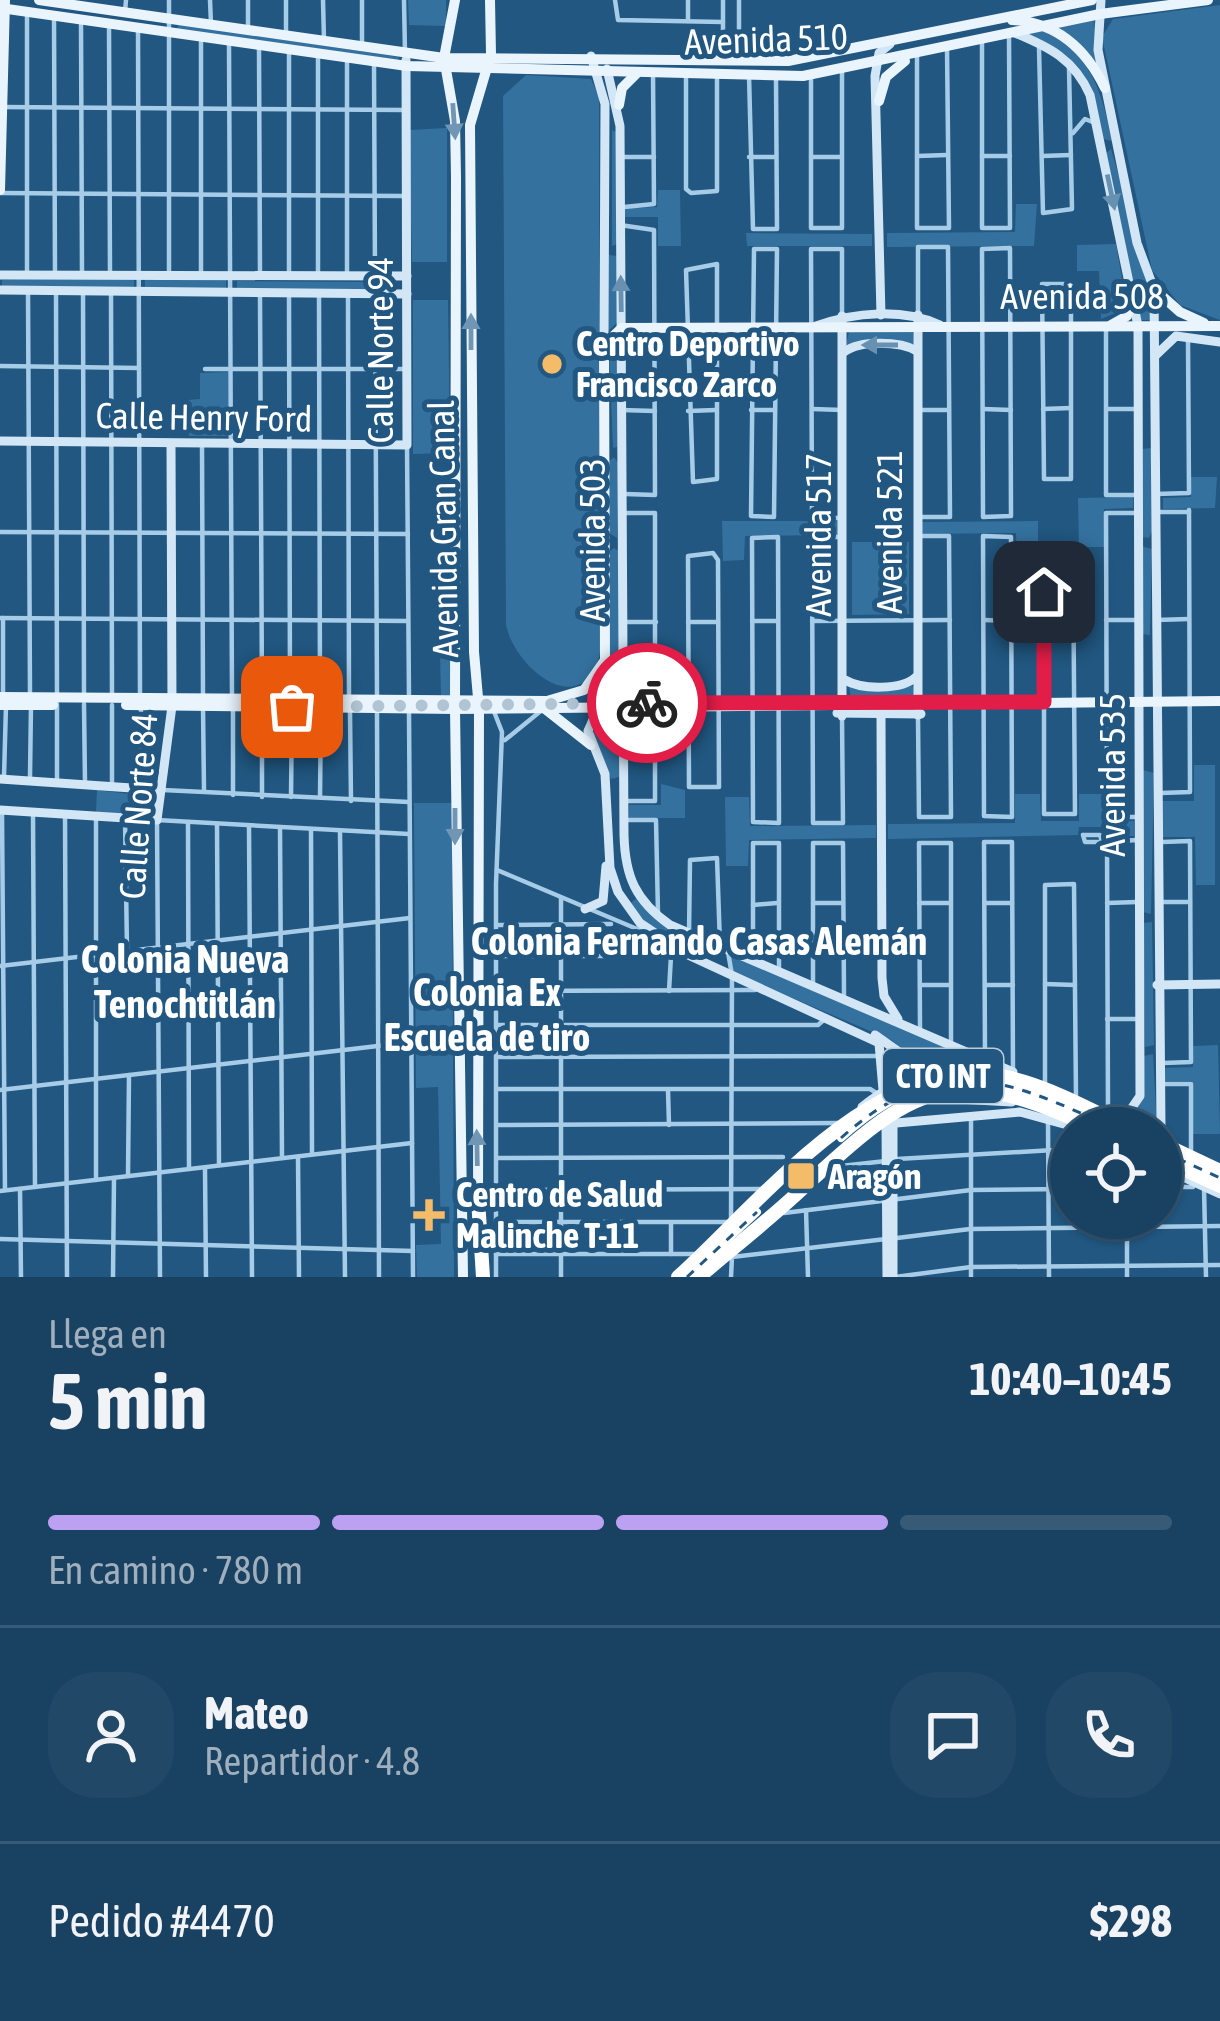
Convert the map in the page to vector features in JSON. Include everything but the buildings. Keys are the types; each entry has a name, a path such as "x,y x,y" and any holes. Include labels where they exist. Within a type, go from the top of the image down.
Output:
{"highway":[{"name":"CTO INT","path":"674,1277 838,1129 887,1096 942,1076 1002,1076 1087,1107"},
{"name":"CTO INT","path":"699,1277 902,1105 962,1088 1023,1096 1050,1108"},
{"path":"1182,1147 1220,1168"},
{"path":"1182,1173 1215,1189"},
{"path":"478,1199 483,1234 480,1277"}],"main road":[{"path":"46,0 126,6 168,26 229,43 374,63 406,60"},
{"name":"Avenida Gran Canal","path":"454,0 445,62 456,176 454,705 463,1277"},
{"name":"Avenida Gran Canal","path":"480,1277 484,706 474,652 470,125 487,62 490,0"},
{"path":"1020,17 1092,0"},
{"name":"Avenida 510","path":"487,62 602,71 811,75 1012,34 1101,7 1208,0"},
{"path":"0,192 3,6 138,28 211,24 362,46 406,60"},
{"path":"1020,17 1045,25 1076,45 1106,88"},
{"path":"1012,34 1020,17"},
{"name":"Avenida 510","path":"406,60 487,62 596,56 788,61 1020,17"},
{"path":"926,37 930,52"},
{"path":"879,101 886,76 915,56"},
{"path":"668,73 669,58"},
{"path":"783,75 788,61"},
{"path":"847,69 876,84"},
{"path":"619,105 622,88 639,72"},
{"path":"1154,289 1213,325"},
{"path":"1106,326 1127,316 1132,298"},
{"name":"Avenida 508","path":"622,328 814,326 842,321 917,321 946,327 1213,325"},
{"path":"604,345 622,328"},
{"name":"Avenida 503","path":"604,345 604,660"},
{"path":"605,453 621,453"},
{"path":"606,544 622,544"},
{"path":"484,706 566,698 591,684 604,660"},
{"path":"2,701 544,708 818,703 843,709 918,709 946,702 1220,701"},
{"path":"544,708 591,745"}],"street":[{"path":"169,0 169,276"},
{"path":"211,0 211,24"},
{"path":"248,0 248,29"},
{"path":"286,0 286,35"},
{"path":"323,0 323,40"},
{"path":"362,0 362,46"},
{"name":"Calle Norte 94","path":"404,0 413,1277"},
{"path":"615,0 618,20 723,22"},
{"path":"688,0 688,21"},
{"path":"723,0 723,59"},
{"path":"739,0 740,60"},
{"name":"Avenida 535","path":"1101,7 1096,36 1142,260 1154,289 1160,1107"},
{"path":"27,13 27,275"},
{"path":"54,16 55,275"},
{"path":"82,20 82,275"},
{"path":"109,24 110,275"},
{"path":"138,28 140,788"},
{"path":"723,32 730,36 739,30"},
{"path":"982,41 982,228 1010,228 1012,34"},
{"name":"Avenida 535","path":"1012,34 1051,48 1070,62 1085,84 1138,326 1140,1096 1132,1107"},
{"path":"201,37 201,276"},
{"path":"1039,42 1042,212 1071,211 1070,62"},
{"path":"229,43 233,795"},
{"path":"880,315 876,64 890,44"},
{"path":"259,47 260,277"},
{"path":"915,56 917,228 949,228 946,48"},
{"path":"1041,61 1051,48"},
{"path":"289,278 290,52"},
{"path":"318,56 318,278"},
{"name":"Avenida 503","path":"596,56 619,105 620,126 623,784 626,869 635,892"},
{"path":"347,60 347,278"},
{"path":"374,63 379,1277"},
{"path":"811,75 811,228 842,228 847,69"},
{"name":"Avenida 503","path":"602,71 604,345"},
{"path":"620,207 653,206 653,73"},
{"path":"686,74 688,192 716,192 717,74"},
{"path":"749,75 750,228 776,229 783,75"},
{"path":"2,107 406,110"},
{"path":"1070,108 1097,124"},
{"path":"1071,138 1085,119"},
{"path":"605,127 620,126"},
{"path":"1102,148 1118,145"},
{"path":"917,156 949,155"},
{"path":"1042,156 1071,155"},
{"path":"982,156 1010,156"},
{"path":"620,157 654,157"},
{"path":"749,157 776,158"},
{"path":"811,157 842,157"},
{"path":"0,192 406,196"},
{"path":"620,225 652,226 655,411 655,494 621,494"},
{"name":"Avenida 521","path":"946,327 948,247 918,247 919,817 951,817 946,702"},
{"path":"1010,248 1010,326 1011,516 983,517 982,249 1010,248"},
{"path":"777,249 777,327 777,516 752,516 751,250 777,249"},
{"name":"Avenida 517","path":"814,326 811,249 842,249 843,823 813,823 818,703"},
{"path":"604,251 620,250"},
{"path":"717,265 717,480 689,480 687,327 687,267 717,265"},
{"path":"0,275 407,276"},
{"path":"1042,284 1071,284 1071,479 1044,479 1042,326 1042,284"},
{"path":"0,290 407,294"},
{"path":"28,291 30,781"},
{"path":"56,291 57,782"},
{"path":"82,291 85,784"},
{"path":"111,292 112,786"},
{"path":"260,292 262,797"},
{"path":"290,292 291,798"},
{"path":"319,293 320,799"},
{"path":"348,293 351,801"},
{"name":"Avenida 508","path":"842,321 880,315 917,321"},
{"path":"814,326 812,518 845,518"},
{"path":"1106,326 1106,495 1138,495"},
{"path":"917,518 950,517 946,327"},
{"path":"1155,494 1189,494 1189,336"},
{"name":"Avenida 508","path":"1155,356 1172,338 1220,341"},
{"path":"844,352 854,345 906,345 917,350"},
{"path":"0,366 139,368"},
{"path":"205,369 406,369"},
{"path":"1138,372 1155,371"},
{"path":"1043,409 1071,408"},
{"path":"983,409 1011,410"},
{"path":"1106,409 1138,409"},
{"path":"621,410 655,411"},
{"path":"688,411 716,410"},
{"path":"751,410 777,410"},
{"path":"812,410 844,410"},
{"path":"916,410 949,410"},
{"name":"Calle Henry Ford","path":"0,441 407,446"},
{"name":"Calle Norte 84","path":"160,1277 157,820 172,702 171,444"},
{"path":"202,444 204,793"},
{"path":"1138,444 1155,444"},
{"path":"1155,512 1189,511 1190,619 1190,792 1156,793"},
{"path":"622,514 656,513 655,801 624,801"},
{"path":"1138,513 1106,513 1106,620 1107,818 1139,817"},
{"path":"0,532 408,534"},
{"path":"916,536 949,536 946,702"},
{"path":"983,536 1011,537 1012,621 1012,817 984,816 983,536"},
{"path":"778,537 778,823 753,822 752,621 752,538 778,537"},
{"path":"818,703 812,537 845,537"},
{"path":"1138,541 1155,541"},
{"path":"1073,553 1074,622 1075,814 1044,814 1044,554 1073,553"},
{"path":"688,555 716,555 718,622 719,787 689,787 688,555"},
{"path":"408,621 2,618 2,779 409,802"},
{"path":"1156,620 1190,619"},
{"path":"812,621 950,620"},
{"path":"984,620 1012,621"},
{"path":"1106,620 1138,620"},
{"path":"752,621 778,621"},
{"path":"622,622 656,622"},
{"path":"688,622 718,622"},
{"path":"1044,622 1074,622"},
{"path":"1138,637 1156,638"},
{"name":"Avenida 503","path":"591,745 588,730 601,704 604,660"},
{"path":"845,680 855,686 905,685 916,676"},
{"path":"484,706 501,723 502,745 496,925 496,1277"},
{"path":"502,745 517,726 544,708"},
{"path":"843,709 880,716 918,709"},
{"path":"880,716 882,977 884,996 898,1019"},
{"path":"585,909 604,898 607,854 607,785 591,745"},
{"path":"1139,767 1156,767"},
{"path":"607,785 623,784"},
{"path":"410,835 1,810 2,1190 413,1143"},
{"path":"33,812 35,1187"},
{"path":"65,814 67,1277"},
{"path":"96,817 96,1180"},
{"path":"125,818 127,951"},
{"path":"624,820 656,820 658,916"},
{"path":"188,823 189,1169"},
{"path":"217,824 219,1165"},
{"path":"249,826 252,1277"},
{"path":"280,828 282,1158"},
{"path":"311,830 312,1154"},
{"path":"340,832 345,1277"},
{"path":"607,836 624,835"},
{"path":"1111,1107 1104,842 1139,840"},
{"path":"1156,842 1190,841 1191,1062 1157,1064"},
{"path":"623,900 635,892 658,916 689,934 844,995 1013,1072 1012,842 985,842 985,1058"},
{"path":"753,958 753,843 778,843 779,969"},
{"path":"813,983 813,843 843,843 844,995"},
{"path":"920,1029 919,843 951,843 951,1044"},
{"path":"607,854 623,900 656,937"},
{"path":"497,1222 731,1222 732,975 719,945 719,859 690,860 689,934"},
{"path":"497,870 773,990 879,1042 883,1055 881,1092 497,1089"},
{"path":"1045,1084 1045,885 1074,884 1075,1101"},
{"path":"561,898 561,1277"},
{"path":"985,903 1012,902"},
{"path":"1107,902 1139,902"},
{"path":"1157,902 1190,902"},
{"path":"753,904 779,903"},
{"path":"813,904 844,903"},
{"path":"919,903 951,903"},
{"path":"1139,917 1157,917"},
{"path":"2,966 410,918"},
{"path":"496,925 614,923"},
{"path":"700,961 719,945"},
{"path":"496,956 688,955"},
{"path":"669,991 671,956"},
{"path":"860,1002 877,992 882,977"},
{"path":"1045,984 1075,985"},
{"path":"1157,985 1220,984"},
{"path":"920,985 951,985"},
{"path":"985,985 1013,985"},
{"path":"497,991 773,990"},
{"path":"798,1003 890,1042 919,1066"},
{"path":"497,1025 819,1025 826,1018"},
{"path":"1107,1019 1140,1019"},
{"path":"2,1090 412,1042"},
{"path":"1140,1049 1157,1048"},
{"path":"497,1058 883,1055"},
{"name":"CTO INT","path":"838,1129 881,1092 950,1068 1013,1072 1092,1107"},
{"path":"128,1176 129,1075"},
{"path":"1158,1084 1191,1084 1191,1151"},
{"path":"668,1090 669,1125"},
{"path":"958,1099 1026,1105 1050,1115"},
{"name":"CTO INT","path":"864,1133 890,1123 971,1113 1020,1112 1048,1120"},
{"path":"971,1113 971,1277"},
{"path":"1048,1120 1049,1277"},
{"path":"497,1125 731,1123 838,1129"},
{"path":"890,1123 892,1277 971,1267 1220,1265"},
{"path":"1182,1146 1220,1168"},
{"path":"825,1168 971,1151 1048,1149"},
{"path":"298,1156 299,1277"},
{"path":"497,1158 783,1157"},
{"path":"205,1167 206,1277"},
{"path":"113,1277 114,1178"},
{"path":"1182,1188 1215,1189 1205,1226 1206,1277"},
{"path":"20,1189 21,1277"},
{"path":"498,1190 773,1189"},
{"path":"775,1214 970,1190 1048,1189"},
{"name":"CTO INT","path":"674,1277 749,1210"},
{"path":"806,1210 808,1277"},
{"path":"671,1223 671,1254"},
{"path":"1182,1226 1220,1226"},
{"path":"731,1277 732,1257 970,1228 1049,1227"},
{"name":"CTO INT","path":"709,1277 756,1232"},
{"path":"1127,1239 1127,1277"},
{"path":"0,1240 412,1251"},
{"path":"496,1254 695,1254"}],"shaded area":[{"path":"408,0 446,0 446,26 409,25"},
{"path":"1220,5 1220,320 1180,305 1152,270 1102,37 1113,19"},
{"path":"1094,20 1098,65 1074,38 1057,28"},
{"path":"179,24 399,57 177,29"},
{"path":"1043,29 1073,50 1092,76 1112,141 1103,139 1088,87 1071,61 1025,34"},
{"name":"Centro Deportivo Francisco Zarco","path":"526,75 591,79 599,97 600,653 592,673 580,684 566,687 536,672 512,642 506,625 503,96"},
{"path":"447,128 447,262 412,262 409,130"},
{"path":"612,130 618,133 618,244 612,246"},
{"path":"1111,149 1152,289 1150,320 1141,320 1106,153"},
{"path":"658,190 680,190 681,246 658,246 658,217 625,217 625,208 657,207"},
{"path":"1016,204 1037,204 1034,246 887,247 887,233 1015,232"},
{"path":"746,233 872,234 872,246 747,246"},
{"path":"1116,244 1127,308 1101,319 1099,271 1077,271 1077,245"},
{"path":"609,255 617,256 618,322 608,331"},
{"path":"2,280 134,280 134,289 2,289"},
{"path":"145,280 226,280 226,290 145,289"},
{"path":"237,281 369,282 369,291 237,290"},
{"path":"413,300 448,300 450,453 413,454"},
{"path":"849,332 913,332 914,344 846,345"},
{"path":"617,336 617,447 613,448 609,347"},
{"path":"228,372 229,436 189,436 188,400 200,399 200,373"},
{"path":"1151,448 1149,538 1142,537 1141,449"},
{"path":"614,457 618,463 617,538 609,533 608,462"},
{"path":"1191,477 1217,477 1215,508 1163,509 1163,498 1191,497"},
{"path":"1133,497 1133,508 1104,509 1104,547 1079,547 1078,498"},
{"path":"722,521 840,521 841,535 745,536 744,560 723,561"},
{"path":"1038,521 1038,561 1017,561 1016,533 920,534 920,522"},
{"path":"852,542 909,542 909,614 852,615"},
{"path":"1141,546 1152,549 1150,635 1142,634"},
{"path":"614,548 620,552 619,695 606,702 609,552"},
{"path":"446,587 455,588 453,695 441,698 439,608"},
{"path":"849,686 857,690 915,686 916,697 851,699"},
{"path":"619,709 619,777 611,779 593,734 603,710"},
{"path":"1194,765 1215,765 1215,885 1196,885 1195,837 1157,837 1156,801 1194,801"},
{"path":"1143,770 1154,773 1151,914 1143,912"},
{"path":"661,784 685,790 685,818 629,818 629,805 661,805"},
{"path":"97,790 153,797 152,816 96,812"},
{"path":"1015,794 1040,794 1041,821 1079,821 1079,794 1104,794 1104,821 1134,821 1134,836 1106,836 1105,827 1079,827 1078,835 888,839 888,824 1015,823"},
{"path":"725,797 749,797 750,826 876,825 876,838 749,840 748,866 726,866"},
{"path":"414,803 452,803 454,1277 417,1277 416,1245 441,1244 438,1087 416,1088"},
{"path":"636,899 665,927 701,943 700,955 648,928 629,904"},
{"path":"1152,922 1154,1045 1145,1047 1143,923"},
{"path":"730,954 987,1064 927,1068 891,1040 734,973"},
{"path":"1218,1045 1220,1134 1193,1134 1192,1081 1162,1081 1162,1068 1193,1067 1193,1046"},
{"path":"1153,1054 1156,1107 1137,1107 1144,1098 1144,1056"}],"railway":[{"path":"841,1138 910,1092 942,1083 1005,1086 1064,1107"},
{"path":"1182,1161 1220,1178"},
{"path":"687,1277 757,1212"}],"way so far":[{"path":"292,707 479,709 647,703"}],"place":[{"name":"Centro Deportivo Francisco Zarco","path":"552,364"},
{"name":"Aragón","path":"801,1176"},
{"name":"Centro de Salud Malinche T-11","path":"429,1215"}],"district":[{"name":"Colonia Fernando Casas Alemán","path":"699,941"},
{"name":"Colonia Nueva Tenochtitlán","path":"185,982"},
{"name":"Colonia Ex Escuela de tiro","path":"487,1014"}],"route":[{"path":"647,703 1044,702 1044,592"}]}
